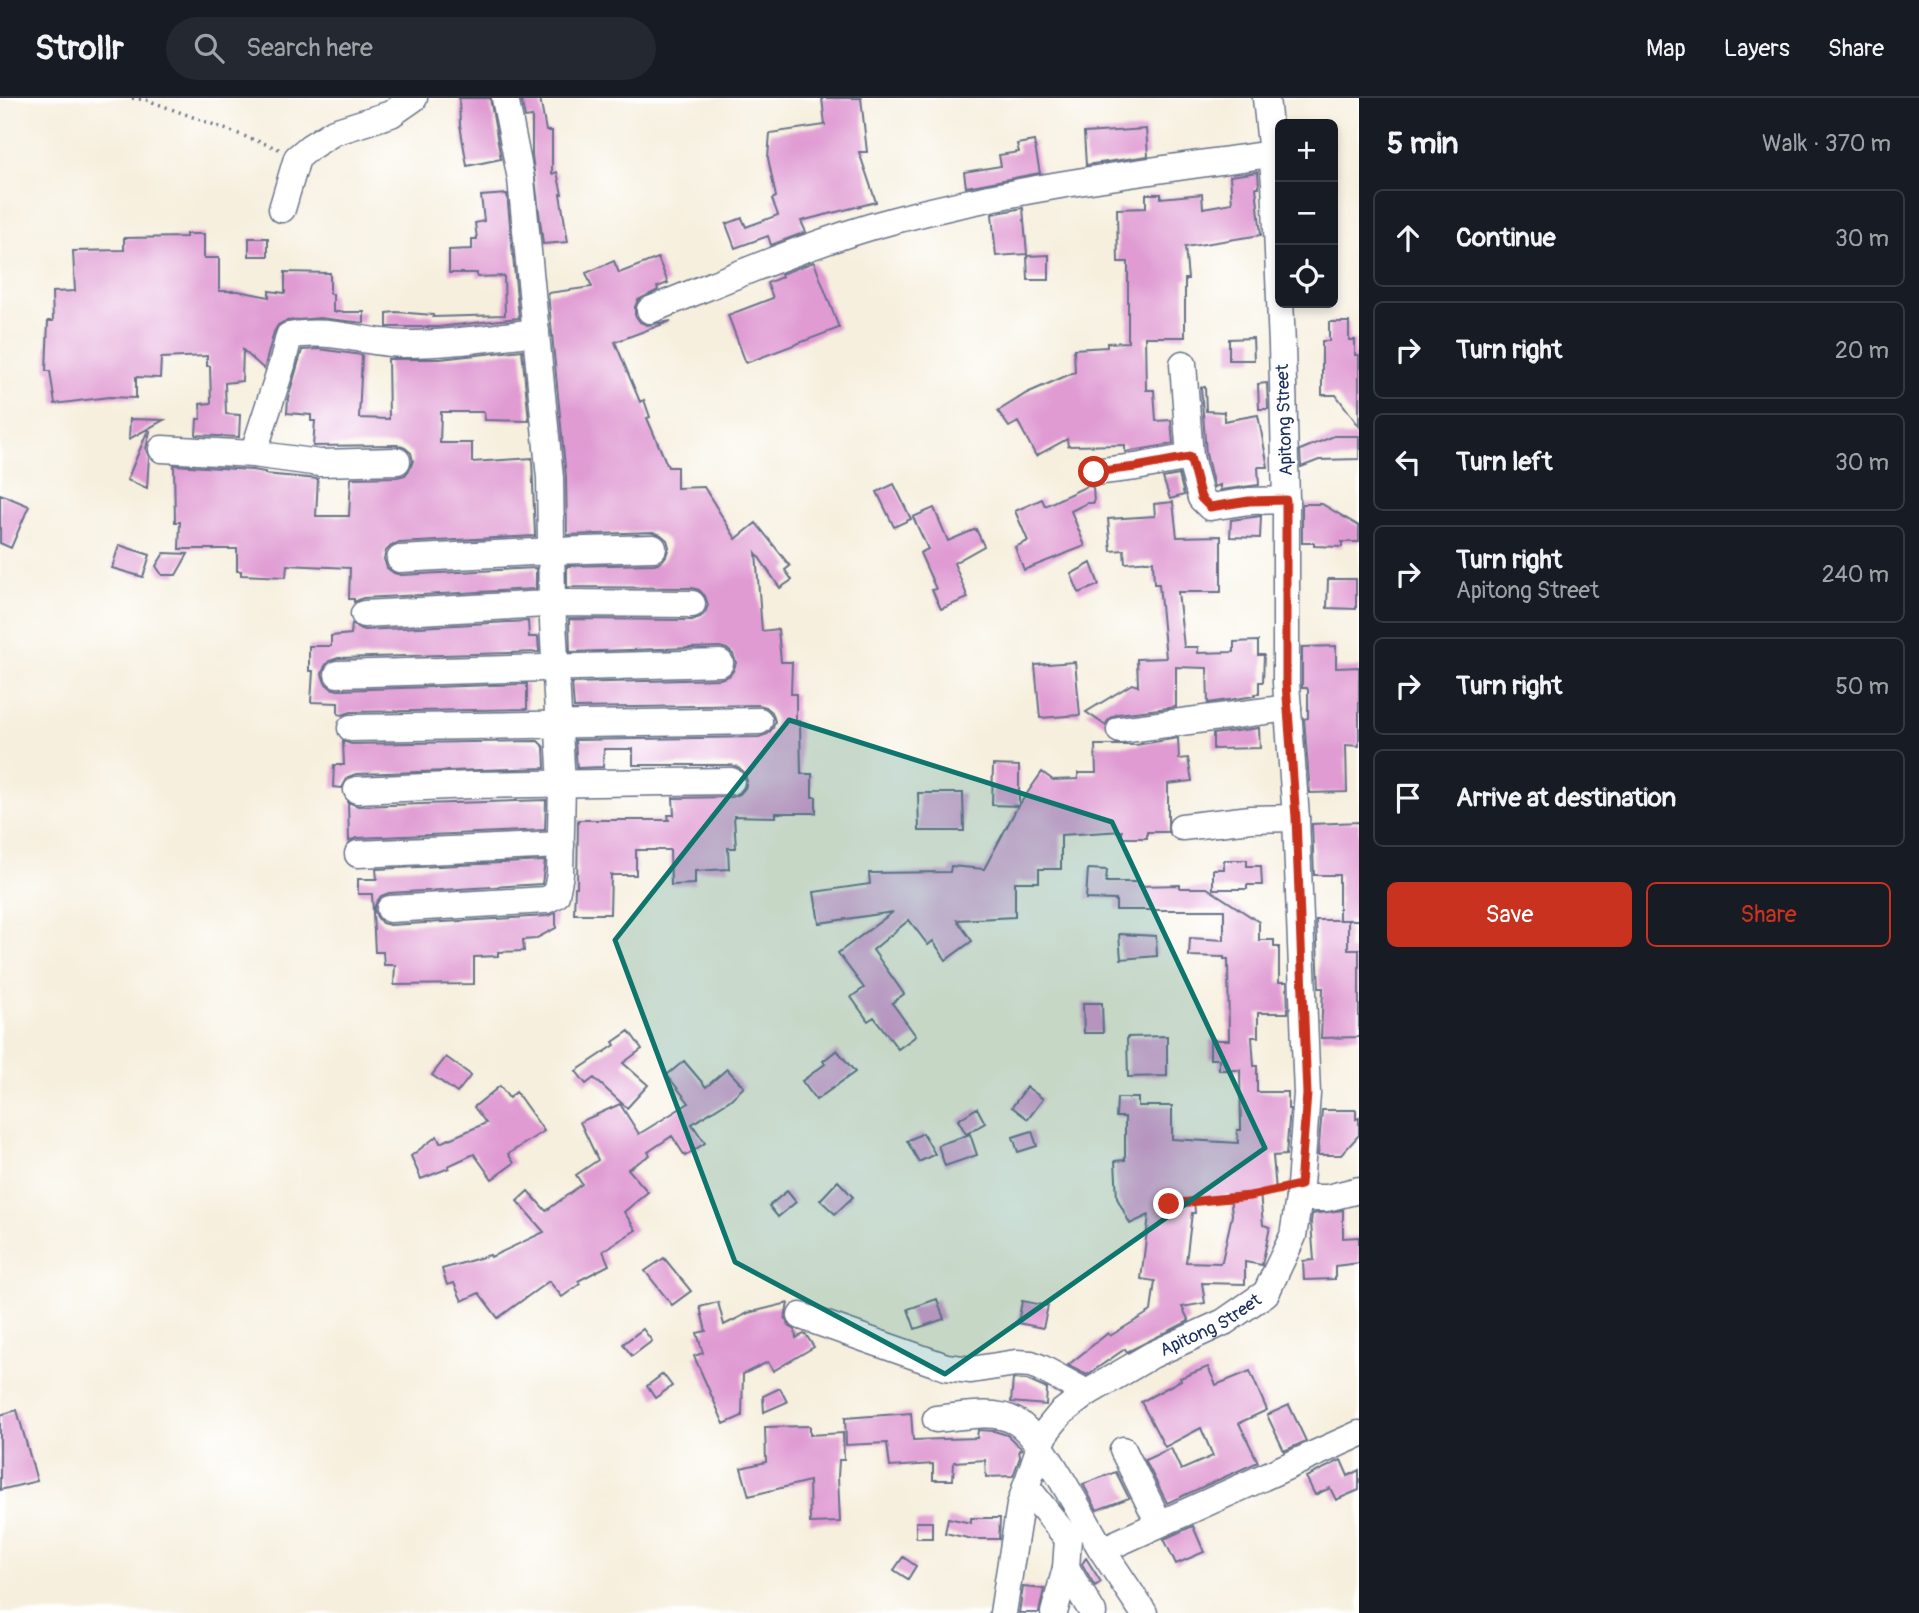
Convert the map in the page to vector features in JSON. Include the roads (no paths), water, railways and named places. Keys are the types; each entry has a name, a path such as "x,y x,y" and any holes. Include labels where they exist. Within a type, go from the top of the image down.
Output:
{"street":[{"path":"282,209 297,158 310,147 334,132 391,114 414,98"},
{"path":"390,908 546,900 556,895 561,845 562,785 552,604 550,478 521,179 505,98"},
{"name":"Apitong Street","path":"1003,1613 1010,1560 1026,1486 1048,1429 1061,1413 1087,1393 1153,1355 1224,1322 1266,1293 1293,1236 1307,1094 1296,818 1288,708 1282,332 1275,182 1266,98"},
{"path":"650,310 798,251 893,220 996,195 1271,154"},
{"path":"253,454 289,336 319,332 404,344 453,342 536,332"},
{"path":"1182,364 1190,457 1201,498 1210,507 1249,501 1286,500"},
{"path":"162,449 253,454 320,463 397,461"},
{"path":"1094,472 1190,457"},
{"path":"400,559 653,548"},
{"path":"364,614 552,604 692,604"},
{"path":"338,674 719,663"},
{"path":"1120,730 1288,708"},
{"path":"351,728 759,721"},
{"path":"357,790 731,780"},
{"path":"1182,827 1251,819 1296,818"},
{"path":"358,854 561,845"},
{"path":"1299,1192 1327,1198 1359,1190"},
{"path":"801,1316 946,1367 971,1370 1016,1363 1031,1364 1087,1393"},
{"path":"936,1419 1003,1416 1018,1422 1040,1446 1102,1550 1144,1613"},
{"path":"1102,1550 1359,1434"},
{"path":"1123,1450 1159,1523"},
{"path":"1026,1486 1068,1539 1066,1567 1054,1613"},
{"path":"1066,1567 1093,1613"}]}
